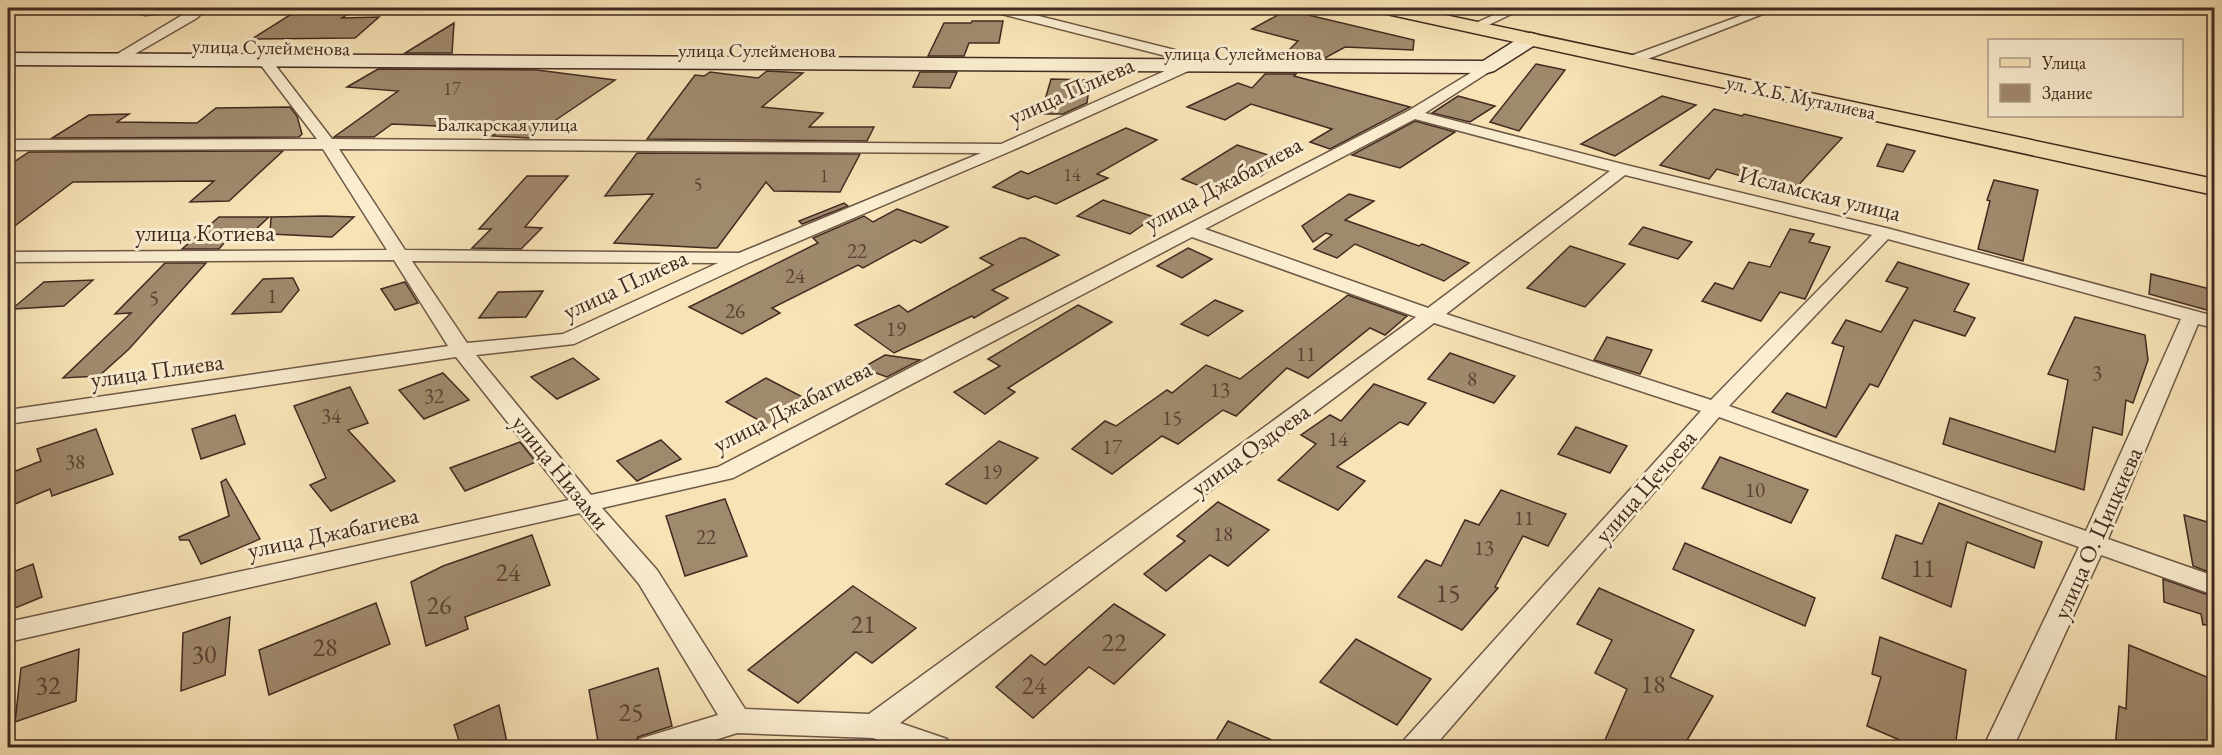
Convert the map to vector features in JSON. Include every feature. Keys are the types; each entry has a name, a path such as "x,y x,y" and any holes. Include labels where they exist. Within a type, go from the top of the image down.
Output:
{"main road":[{"name":"ул. Х.Б. Муталиева","path":"1386,8 2214,187"},
{"name":"улица Джабагиева","path":"1487,67 1530,39"},
{"name":"улица Сулейменова","path":"8,46 1507,54"},
{"name":"улица Сулейменова","path":"8,59 1487,67"}],"street":[{"path":"145,11 175,8"},
{"path":"116,59 194,15 201,8"},
{"path":"994,8 1170,53"},
{"path":"1473,27 1518,8"},
{"path":"1630,61 1772,8"},
{"name":"улица Низами","path":"264,60 328,144 402,255 461,350 586,505 648,577 737,721"},
{"name":"улица Плиева","path":"8,417 461,350 567,340 744,258 1005,148 1190,65"},
{"name":"улица Джабагиева","path":"8,632 105,608 725,473 1413,114 1487,67"},
{"name":"Исламская улица","path":"1413,114 1623,169 1884,233 2203,319"},
{"name":"Балкарская улица","path":"8,144 1005,148"},
{"name":"улица Оздоева","path":"874,726 1431,316 1623,169"},
{"path":"1190,230 1431,316 1715,408 2214,586"},
{"name":"улица Цечоева","path":"1415,747 1715,408 1884,233"},
{"name":"улица Котиева","path":"8,257 402,255 744,258"},
{"name":"улица О. Цицкиева","path":"1998,747 2094,542 2203,319"},
{"path":"649,747 737,721 874,726 937,747"}],"building":[{"path":"1287,10 1414,40 1413,50 1345,47 1325,58 1281,58 1298,41 1252,29"},
{"path":"351,12 342,18 379,17 355,38 252,39 293,13"},
{"path":"972,21 1003,21 999,43 969,43 964,56 928,56 944,23 971,23"},
{"path":"454,23 452,53 405,53"},
{"path":"1536,64 1565,70 1519,131 1490,122"},
{"path":"378,69 537,70 615,80 529,138 492,136 503,129 392,124 374,137 334,137 398,91 347,87"},
{"path":"767,71 803,73 762,107 823,113 809,127 874,127 867,141 647,139 695,75 704,76 710,72 758,78"},
{"path":"920,72 957,72 950,88 913,87"},
{"path":"1265,74 1296,74 1294,76 1410,107 1330,149 1310,142 1332,129 1251,104 1225,120 1187,107 1238,83 1252,88"},
{"path":"1051,79 1090,80 1087,103 1063,114 1041,114"},
{"path":"1458,96 1495,106 1470,122 1432,113"},
{"path":"1662,96 1696,105 1615,156 1581,144"},
{"path":"290,107 297,116 302,134 299,137 52,138 89,115 129,114 117,122 197,123 216,108"},
{"path":"1714,109 1842,138 1793,191 1717,169 1709,179 1660,165"},
{"path":"1415,121 1455,132 1400,168 1352,155"},
{"path":"1126,128 1157,140 1097,174 1108,178 1056,204 1035,196 1028,199 993,187 1021,171 1028,174"},
{"path":"1887,144 1915,151 1903,172 1877,166"},
{"path":"1237,145 1284,160 1261,176 1251,172 1218,193 1182,179"},
{"path":"283,151 229,201 190,202 214,181 73,182 8,231 8,166 29,152"},
{"path":"637,153 860,154 840,192 774,191 766,182 717,248 711,248 614,243 653,194 605,196"},
{"path":"527,176 568,176 525,227 542,228 521,249 472,248 491,229 479,229"},
{"path":"1994,180 2038,190 2023,261 1978,249 1990,201 1987,200"},
{"path":"1349,194 1374,201 1345,220 1419,246 1422,244 1469,263 1444,281 1355,244 1337,258 1314,249 1332,235 1326,233 1313,242 1302,226"},
{"path":"1103,200 1154,217 1130,234 1077,216"},
{"path":"844,203 848,206 802,224 799,221"},
{"path":"897,209 948,227 921,243 914,240 863,268 858,265 772,308 780,313 742,334 689,307 818,243 813,238 864,216 873,222"},
{"path":"219,217 269,217 242,242 225,242 219,249 182,249"},
{"path":"271,217 354,217 332,237 270,234"},
{"path":"1643,227 1692,242 1678,259 1629,244"},
{"path":"1790,229 1814,234 1809,242 1830,247 1805,299 1780,292 1761,321 1702,301 1715,283 1733,289 1749,262 1770,267"},
{"path":"1020,238 1025,238 1059,255 992,290 1008,298 974,318 972,316 894,353 855,325 899,305 908,312 993,265 980,258"},
{"path":"1570,246 1625,264 1585,307 1527,288"},
{"path":"1188,248 1212,259 1182,278 1157,266"},
{"path":"1898,262 1969,284 1954,311 1975,318 1965,336 1914,320 1878,387 1870,384 1836,437 1772,412 1787,393 1826,408 1844,347 1832,343 1846,320 1881,332 1908,288 1886,281"},
{"path":"165,263 206,263 129,349 99,376 63,378 131,313 115,314"},
{"path":"2151,274 2214,290 2214,312 2149,294"},
{"path":"293,278 299,290 281,312 232,314 263,279"},
{"path":"93,280 64,306 12,309 44,282"},
{"path":"405,282 418,303 395,310 381,289"},
{"path":"543,291 526,317 479,318 498,292"},
{"path":"1348,295 1407,316 1385,335 1370,328 1308,378 1287,368 1236,416 1223,410 1178,444 1162,436 1112,474 1072,449 1105,421 1116,426 1167,390 1172,393 1206,365 1240,379"},
{"path":"1215,300 1243,311 1208,336 1181,324"},
{"path":"1078,305 1112,322 1008,388 1015,392 985,414 954,392 1000,366 988,359"},
{"path":"2075,317 2145,335 2148,360 2133,403 2126,400 2122,435 2093,427 2084,490 1943,444 1950,418 2055,452 2068,380 2048,374"},
{"path":"1607,337 1652,350 1640,374 1594,360"},
{"path":"1450,353 1515,376 1494,403 1428,379"},
{"path":"885,355 920,360 887,377 862,368"},
{"path":"573,358 599,379 557,399 531,377"},
{"path":"443,373 469,400 424,419 399,390"},
{"path":"766,378 812,402 771,427 726,402"},
{"path":"1374,384 1426,403 1408,425 1400,422 1337,467 1365,481 1338,510 1278,480 1316,444 1301,435 1330,415 1341,421"},
{"path":"350,387 368,423 348,430 395,481 331,511 310,485 326,478 294,406"},
{"path":"235,415 245,444 201,459 192,429"},
{"path":"1576,427 1627,446 1610,473 1558,454"},
{"path":"96,429 113,474 52,496 50,489 8,507 8,474 41,461 37,449"},
{"path":"661,440 681,459 637,481 617,461"},
{"path":"999,441 1038,458 986,504 946,484"},
{"path":"520,442 536,462 465,491 450,468"},
{"path":"1720,457 1808,490 1791,523 1702,488"},
{"path":"226,479 260,539 201,564 189,540 180,540 179,537 229,516 221,482"},
{"path":"1501,490 1566,514 1548,546 1523,536 1495,587 1498,588 1462,630 1398,597 1426,560 1441,566 1465,520 1479,525"},
{"path":"725,499 747,556 685,576 666,516"},
{"path":"1218,502 1269,530 1228,566 1210,555 1166,591 1144,574 1185,541 1177,536"},
{"path":"1939,503 2042,542 2034,568 1967,542 1951,607 1882,578 1896,535 1922,544"},
{"path":"2184,515 2214,524 2214,574 2193,566"},
{"path":"532,535 550,585 465,617 468,629 426,646 411,582 443,566"},
{"path":"1685,543 1815,598 1805,626 1673,569"},
{"path":"33,564 42,597 8,611 8,574"},
{"path":"2163,579 2214,597 2214,624 2203,625 2201,614 2164,602"},
{"path":"853,586 916,628 872,663 856,652 798,703 748,670"},
{"path":"1599,588 1694,630 1670,677 1713,696 1683,747 1602,747 1627,689 1595,673 1612,640 1577,624"},
{"path":"376,603 390,644 269,695 259,650"},
{"path":"1114,604 1165,635 1114,684 1089,667 1033,718 996,687 1031,655 1045,665"},
{"path":"230,617 225,675 181,691 183,633"},
{"path":"1880,637 1966,670 1955,747 1916,747 1867,726 1881,677 1872,674"},
{"path":"1356,639 1431,679 1397,725 1320,682"},
{"path":"2129,645 2214,680 2214,747 2115,747 2119,706 2126,709"},
{"path":"79,649 76,701 15,722 21,668"},
{"path":"658,668 672,726 638,737 632,747 599,747 589,690"},
{"path":"499,705 508,747 461,747 454,725"},
{"path":"1228,721 1288,747 1212,747"}]}
